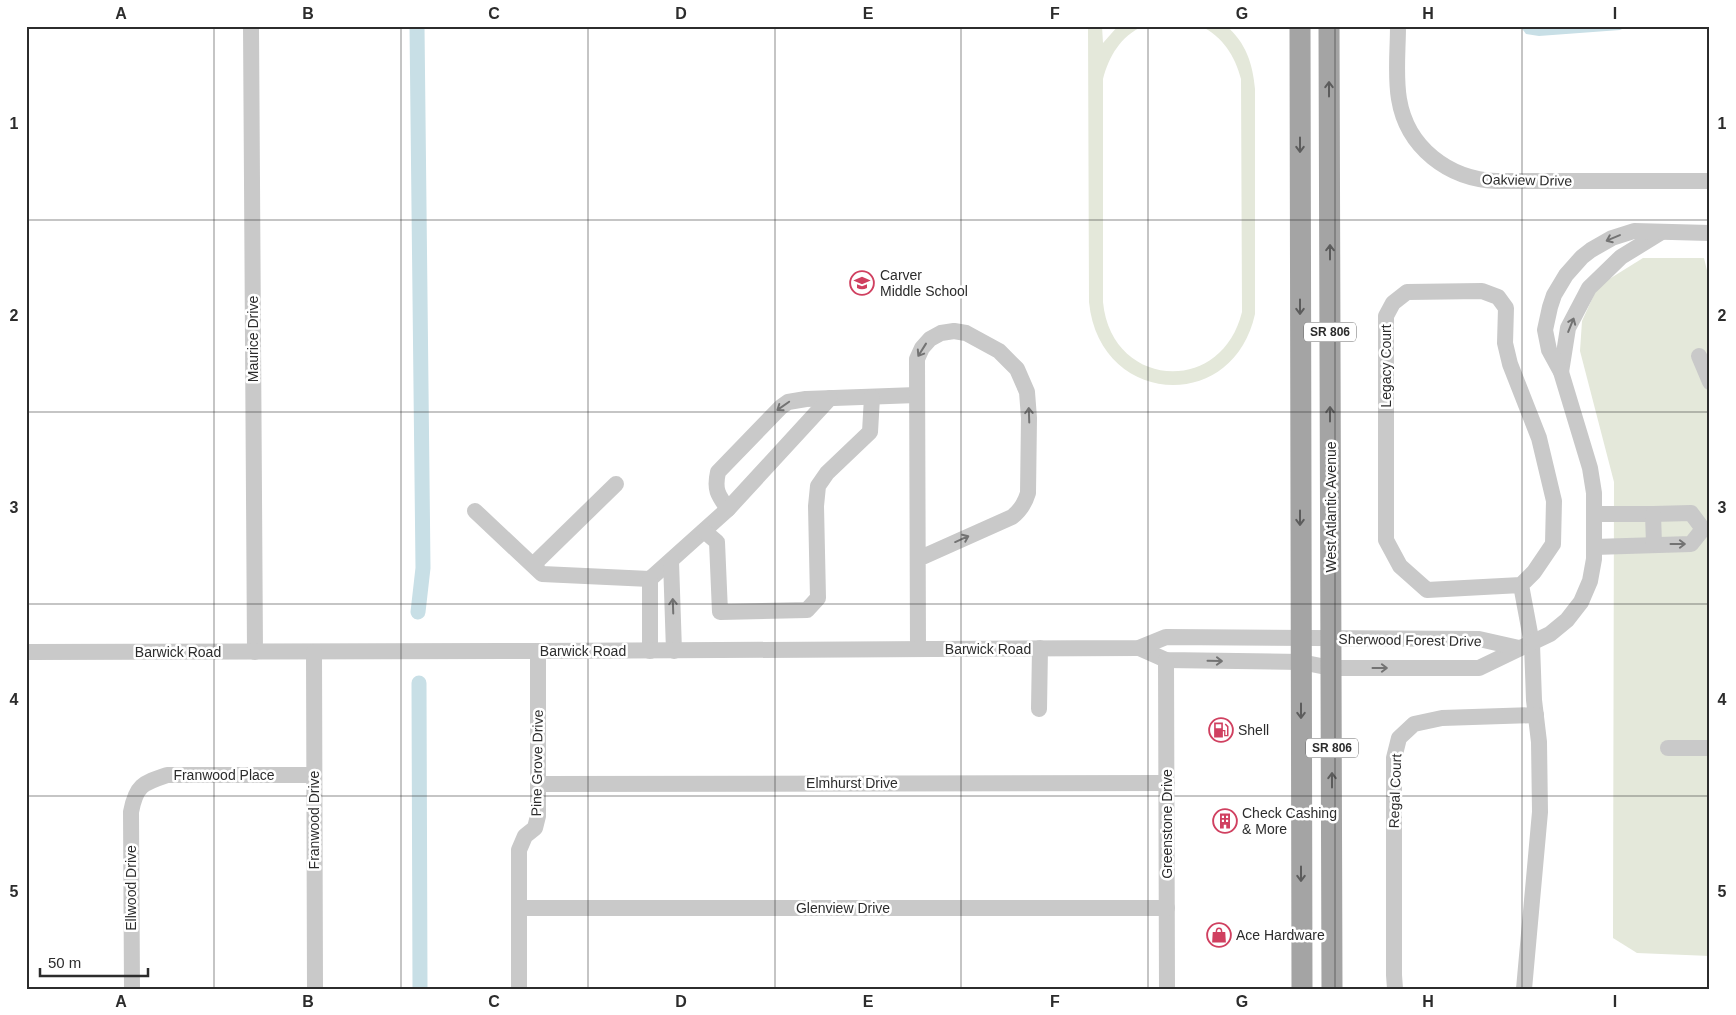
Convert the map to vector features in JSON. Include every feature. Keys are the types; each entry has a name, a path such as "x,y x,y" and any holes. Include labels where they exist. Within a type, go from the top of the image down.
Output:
{"main road":[{"name":"SR 806","path":"1300,26 1302,989"},
{"name":"West Atlantic Avenue","path":"1328,26 1332,989"}],"street":[{"name":"Maurice Drive","path":"251,26 255,652"},
{"name":"Oakview Drive","path":"1398,26 1398,90 1406,123 1425,151 1442,166 1452,171 1474,179 1496,181 1710,181"},
{"name":"Sherwood Forest Drive","path":"1331,668 1479,668 1559,628 1571,616 1581,602 1593,570 1594,493 1590,468 1561,372 1549,350 1545,330 1550,307 1559,285 1566,275 1586,253 1612,238 1634,231 1710,233"},
{"name":"Sherwood Forest Drive","path":"1561,372 1568,328 1589,288 1621,257 1660,233"},
{"name":"Legacy Court","path":"1407,292 1482,292 1498,297 1506,308 1505,343 1510,364 1539,438 1554,501 1552,544 1534,572 1521,585 1427,590 1400,566 1386,540 1386,316 1393,303 1407,292"},
{"path":"918,559 1012,517 1020,510 1028,493 1029,418 1027,392 1017,369 999,351 966,333 954,331 941,333 930,339 922,348 917,359 918,649"},
{"path":"1699,356 1710,382"},
{"path":"728,509 718,496 715,484 718,472 788,402 830,398 917,395"},
{"path":"704,531 717,542 720,612 807,610 818,598 816,506 818,486 827,473 870,432 872,397"},
{"path":"475,511 542,574 650,579 728,509 830,398"},
{"path":"533,565 616,484"},
{"path":"1594,514 1691,513 1706,530 1691,544 1594,547"},
{"path":"1653,514 1654,544"},
{"path":"671,561 674,650"},
{"path":"650,579 650,651"},
{"path":"1521,585 1525,646 1539,742 1540,812 1524,989"},
{"name":"Barwick Road","path":"26,652 1139,648 1166,637 1331,638"},
{"name":"Sherwood Forest Drive","path":"1331,638 1479,639 1525,646"},
{"path":"1039,709 1040,648"},
{"name":"Barwick Road","path":"1139,648 1166,660 1301,662 1331,668"},
{"name":"Pine Grove Drive","path":"519,989 519,850 525,836 535,828 538,816 538,651"},
{"name":"Franwood Drive","path":"314,652 315,989"},
{"name":"Greenstone Drive","path":"1166,660 1168,989"},
{"name":"Regal Court","path":"1395,989 1394,758 1399,738 1414,724 1442,718 1536,715"},
{"path":"1668,748 1710,748"},
{"name":"Franwood Place","path":"139,790 146,782 167,775 314,775"},
{"name":"Elmhurst Drive","path":"538,784 1167,783"},
{"name":"Ellwood Drive","path":"132,989 131,812 133,799 139,790"},
{"name":"Glenview Drive","path":"519,908 1167,908"}],"shaded area":[{"path":"1088,26 1102,26 1103,43 1118,26 1143,26 1122,41 1112,55 1103,79 1103,302 1110,331 1125,352 1145,365 1168,371 1191,369 1213,358 1230,340 1242,312 1241,79 1232,55 1227,48 1209,30 1201,26 1226,26 1239,39 1250,63 1255,89 1255,314 1242,347 1221,369 1195,382 1168,385 1140,378 1116,362 1098,337 1089,302"},
{"path":"1643,258 1704,258 1710,283 1710,956 1637,953 1613,938 1614,482 1580,351 1582,321 1598,286"}],"water":[{"path":"1520,26 1628,26 1620,30 1539,36 1526,34"}],"waterway":[{"path":"417,26 423,568 418,612"},
{"path":"419,683 420,989"}],"place":[{"name":"Carver Middle School","path":"862,283"},
{"name":"Shell","path":"1221,730"},
{"name":"Check Cashing & More","path":"1225,821"},
{"name":"Ace Hardware","path":"1219,935"}]}
